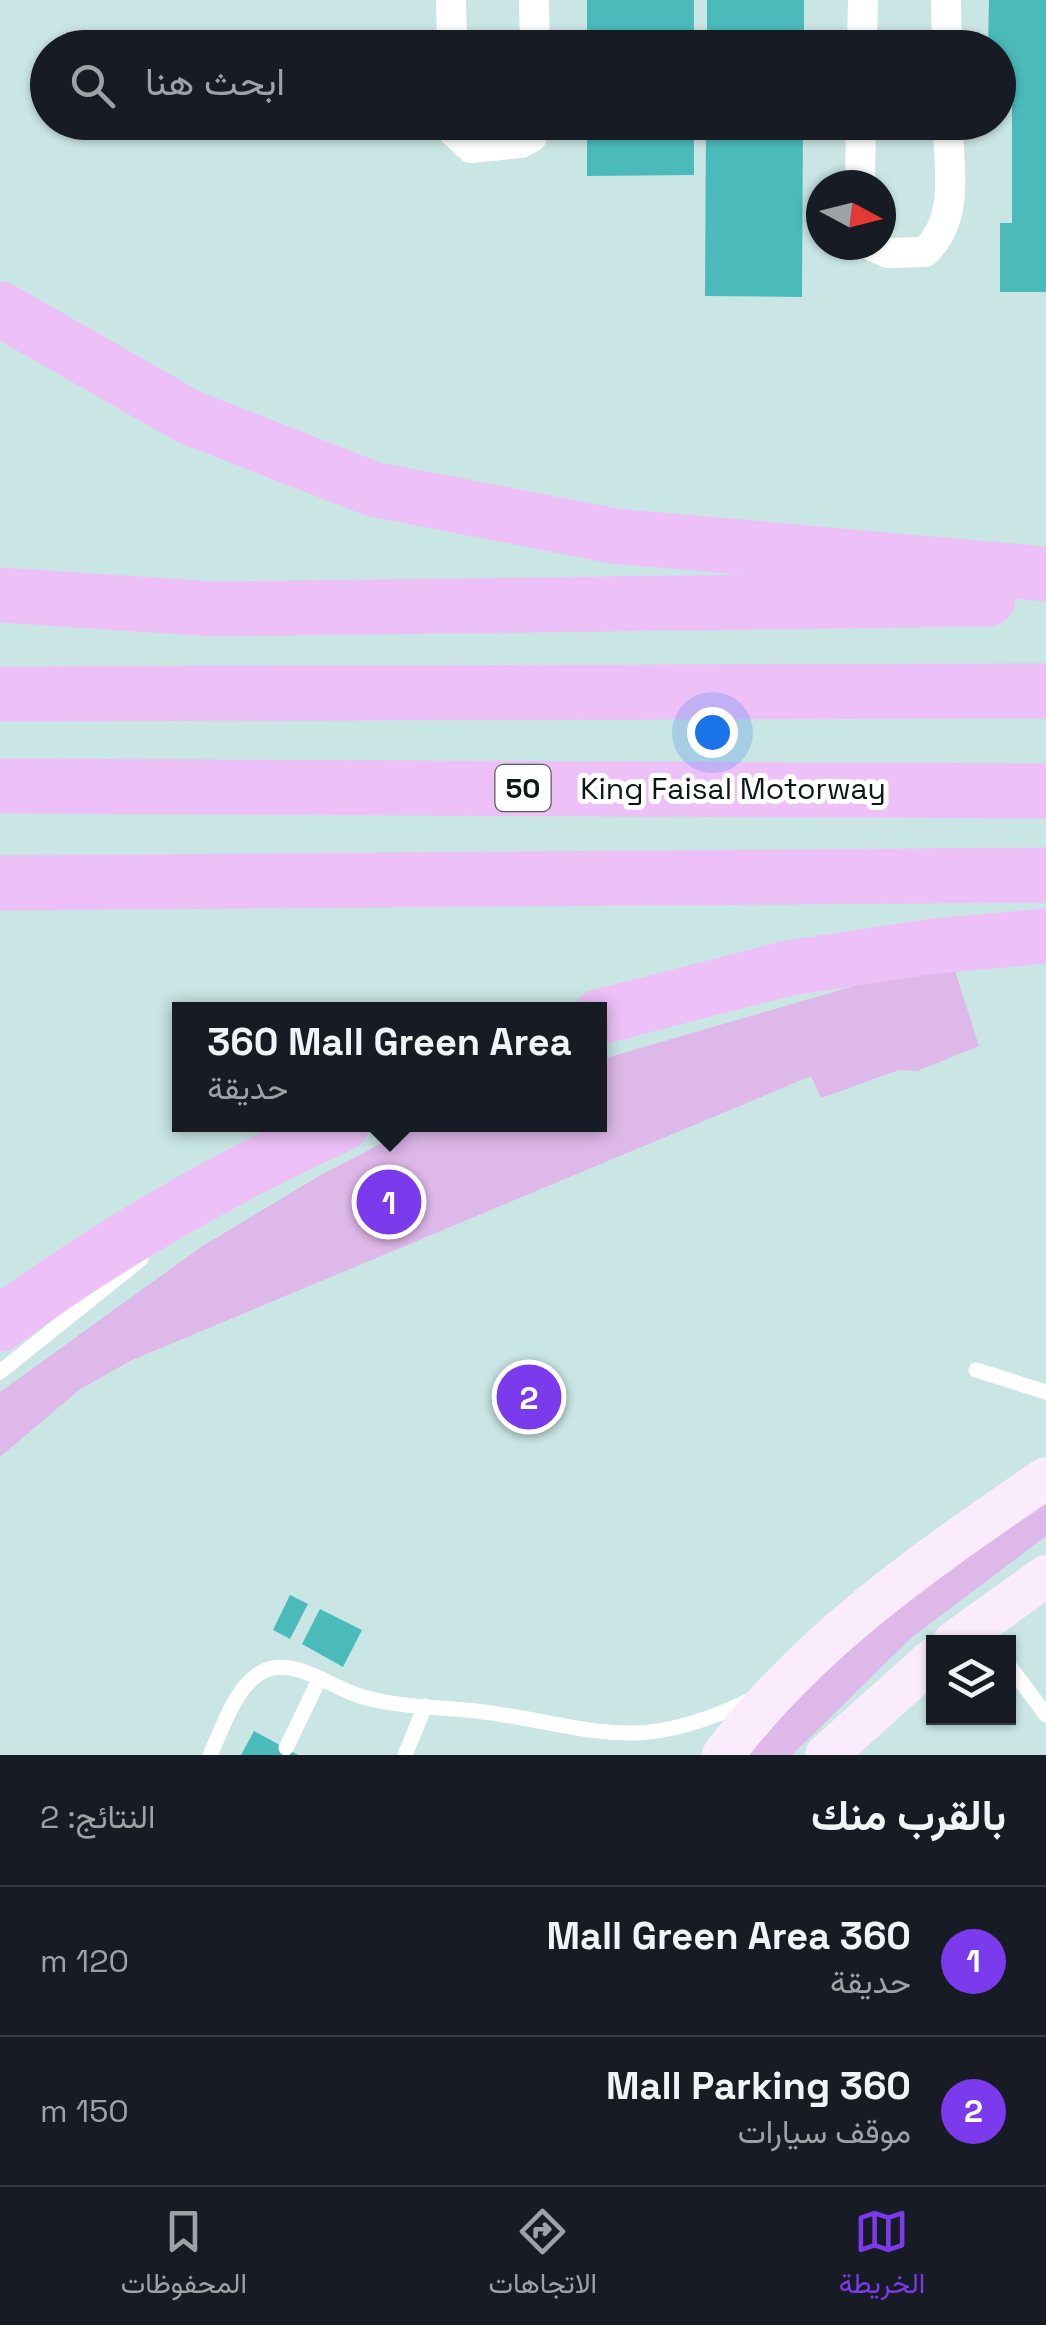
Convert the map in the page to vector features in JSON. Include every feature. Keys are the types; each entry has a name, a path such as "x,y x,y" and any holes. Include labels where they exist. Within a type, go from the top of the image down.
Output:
{"highway":[{"path":"0,309 189,417 373,490 614,536 1046,574"},
{"path":"0,595 214,609 1046,599"},
{"path":"0,694 1046,692"},
{"name":"King Faisal Motorway","path":"0,786 1046,790"},
{"path":"0,883 1046,875"},
{"path":"607,1015 789,968 935,946 1046,936"},
{"path":"0,1324 64,1276 273,1156 325,1132"}],"street":[{"path":"452,0 452,30"},
{"path":"534,0 535,30"},
{"path":"862,30 863,0"},
{"path":"946,0 947,30"},
{"path":"463,140 471,148 526,140"},
{"path":"860,170 861,140"},
{"path":"896,253 924,252 942,236 949,219 948,140"},
{"path":"722,1755 786,1678 928,1558 1046,1478"},
{"path":"976,1635 1046,1576"},
{"path":"826,1755 926,1665"}],"lane":[{"path":"180,1229 273,1156"},
{"path":"0,1372 149,1254"},
{"path":"976,1370 1046,1392"},
{"path":"210,1755 242,1690 255,1675 284,1667 362,1697 484,1712 594,1738 645,1741 712,1722 786,1678"},
{"path":"1016,1675 1046,1715"},
{"path":"286,1748 318,1680"},
{"path":"405,1755 425,1706"}],"shaded area":[{"path":"951,958 979,1046 917,1071 899,1070 821,1098 811,1076 130,1361 79,1390 0,1457 0,1392 201,1247 319,1176 403,1132 607,1132 607,1058"},
{"path":"1046,1492 1046,1536 911,1638 792,1755 746,1755 832,1661"}],"building":[{"path":"587,0 694,0 694,30 587,30"},
{"path":"707,0 804,0 804,30 707,30"},
{"path":"989,0 1046,0 1046,292 1000,292 1000,223 1012,223 1016,30 988,30"},
{"path":"587,140 694,140 694,175 587,176"},
{"path":"706,140 803,140 802,297 705,296"},
{"path":"290,1595 308,1604 290,1639 273,1630"},
{"path":"320,1609 362,1630 343,1667 302,1644"},
{"path":"254,1731 298,1755 241,1755"}],"place":[{"name":"360 Mall Green Area","path":"389,1202"},
{"name":"360 Mall Parking","path":"529,1397"}]}
